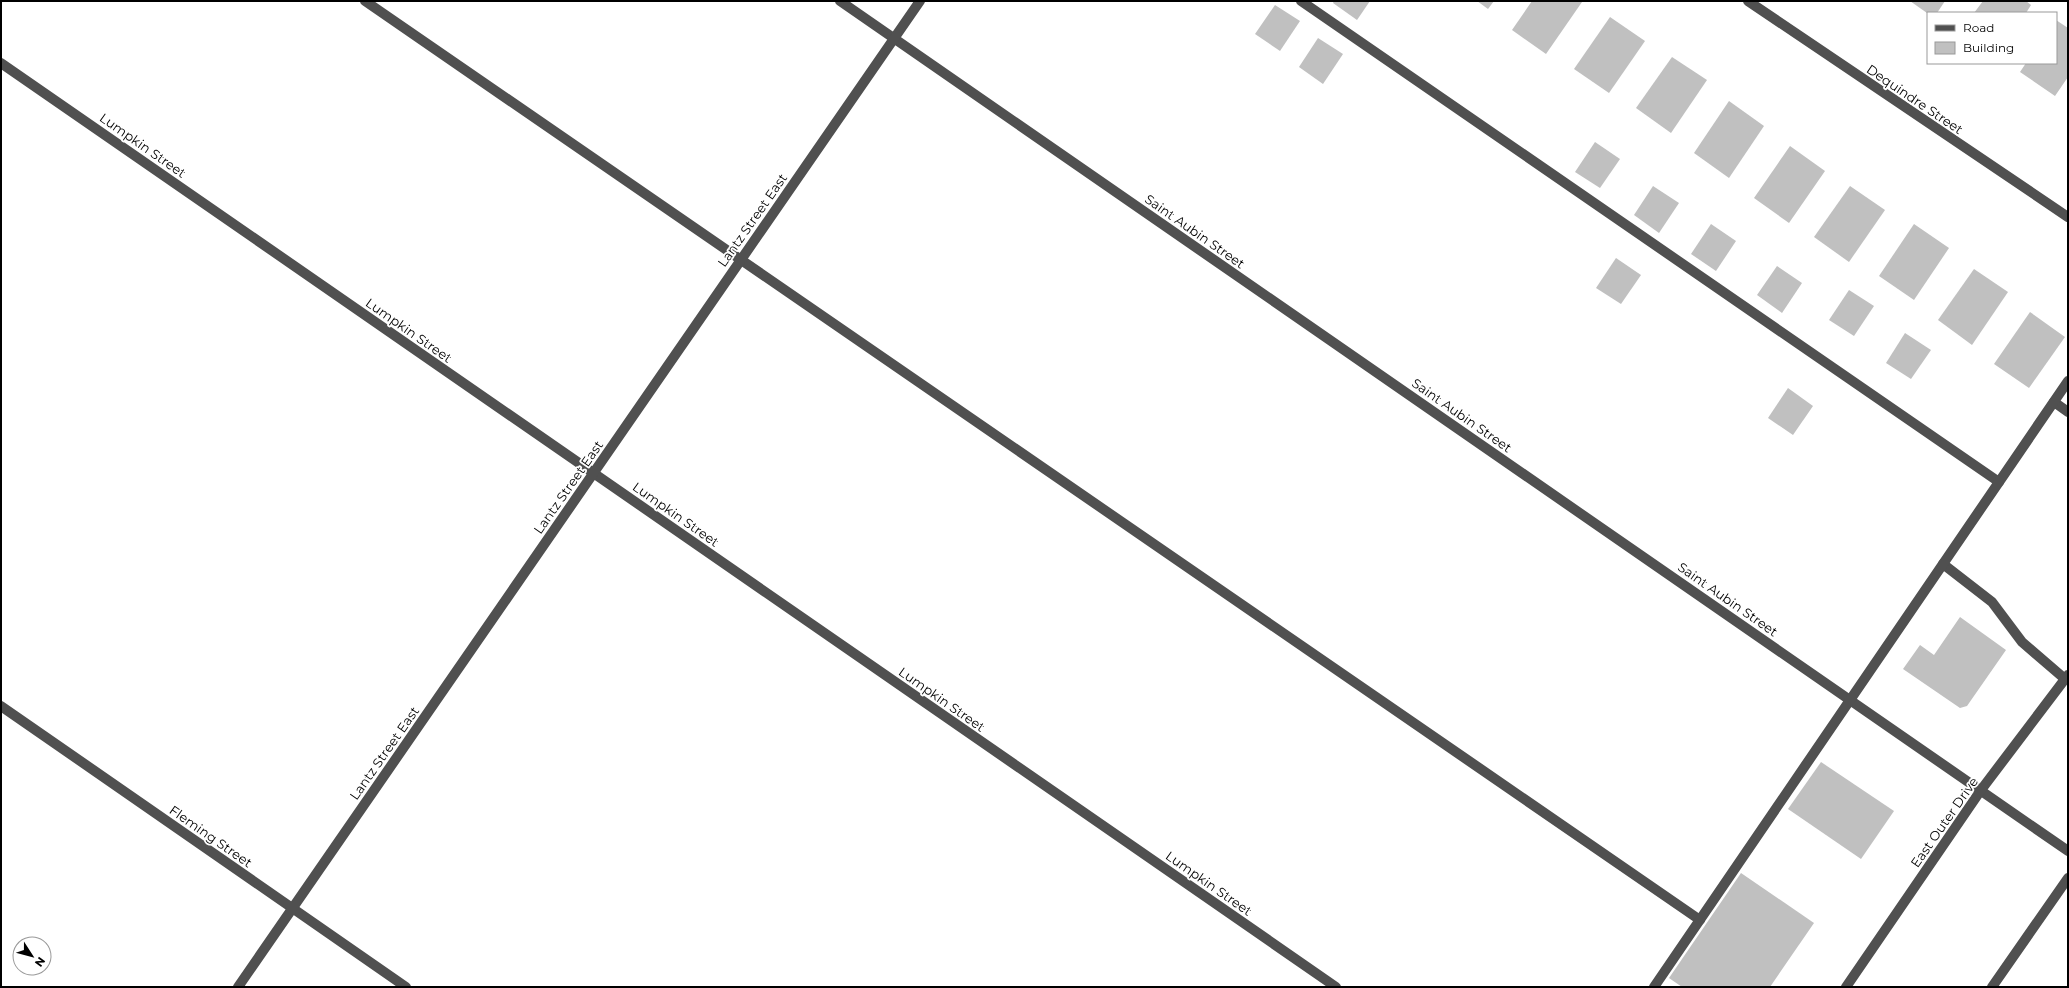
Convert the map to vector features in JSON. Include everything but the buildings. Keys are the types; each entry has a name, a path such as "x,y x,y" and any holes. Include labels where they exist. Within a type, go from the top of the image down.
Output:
{"street":[{"path":"365,1 1700,920"},
{"name":"Saint Aubin Street","path":"840,1 1982,790 2068,852"},
{"name":"Lantz Street East","path":"238,987 920,1"},
{"path":"1301,1 1999,482"},
{"name":"Dequindre Street","path":"1748,1 2068,217"},
{"name":"Lumpkin Street","path":"1,63 1336,987"},
{"path":"1654,987 2068,380"},
{"path":"2054,402 2068,412"},
{"path":"1943,564 1992,602 2022,642 2066,677"},
{"name":"East Outer Drive","path":"1846,987 1982,790 2066,677"},
{"name":"Fleming Street","path":"1,706 406,987"},
{"path":"1992,987 2068,878"}]}
